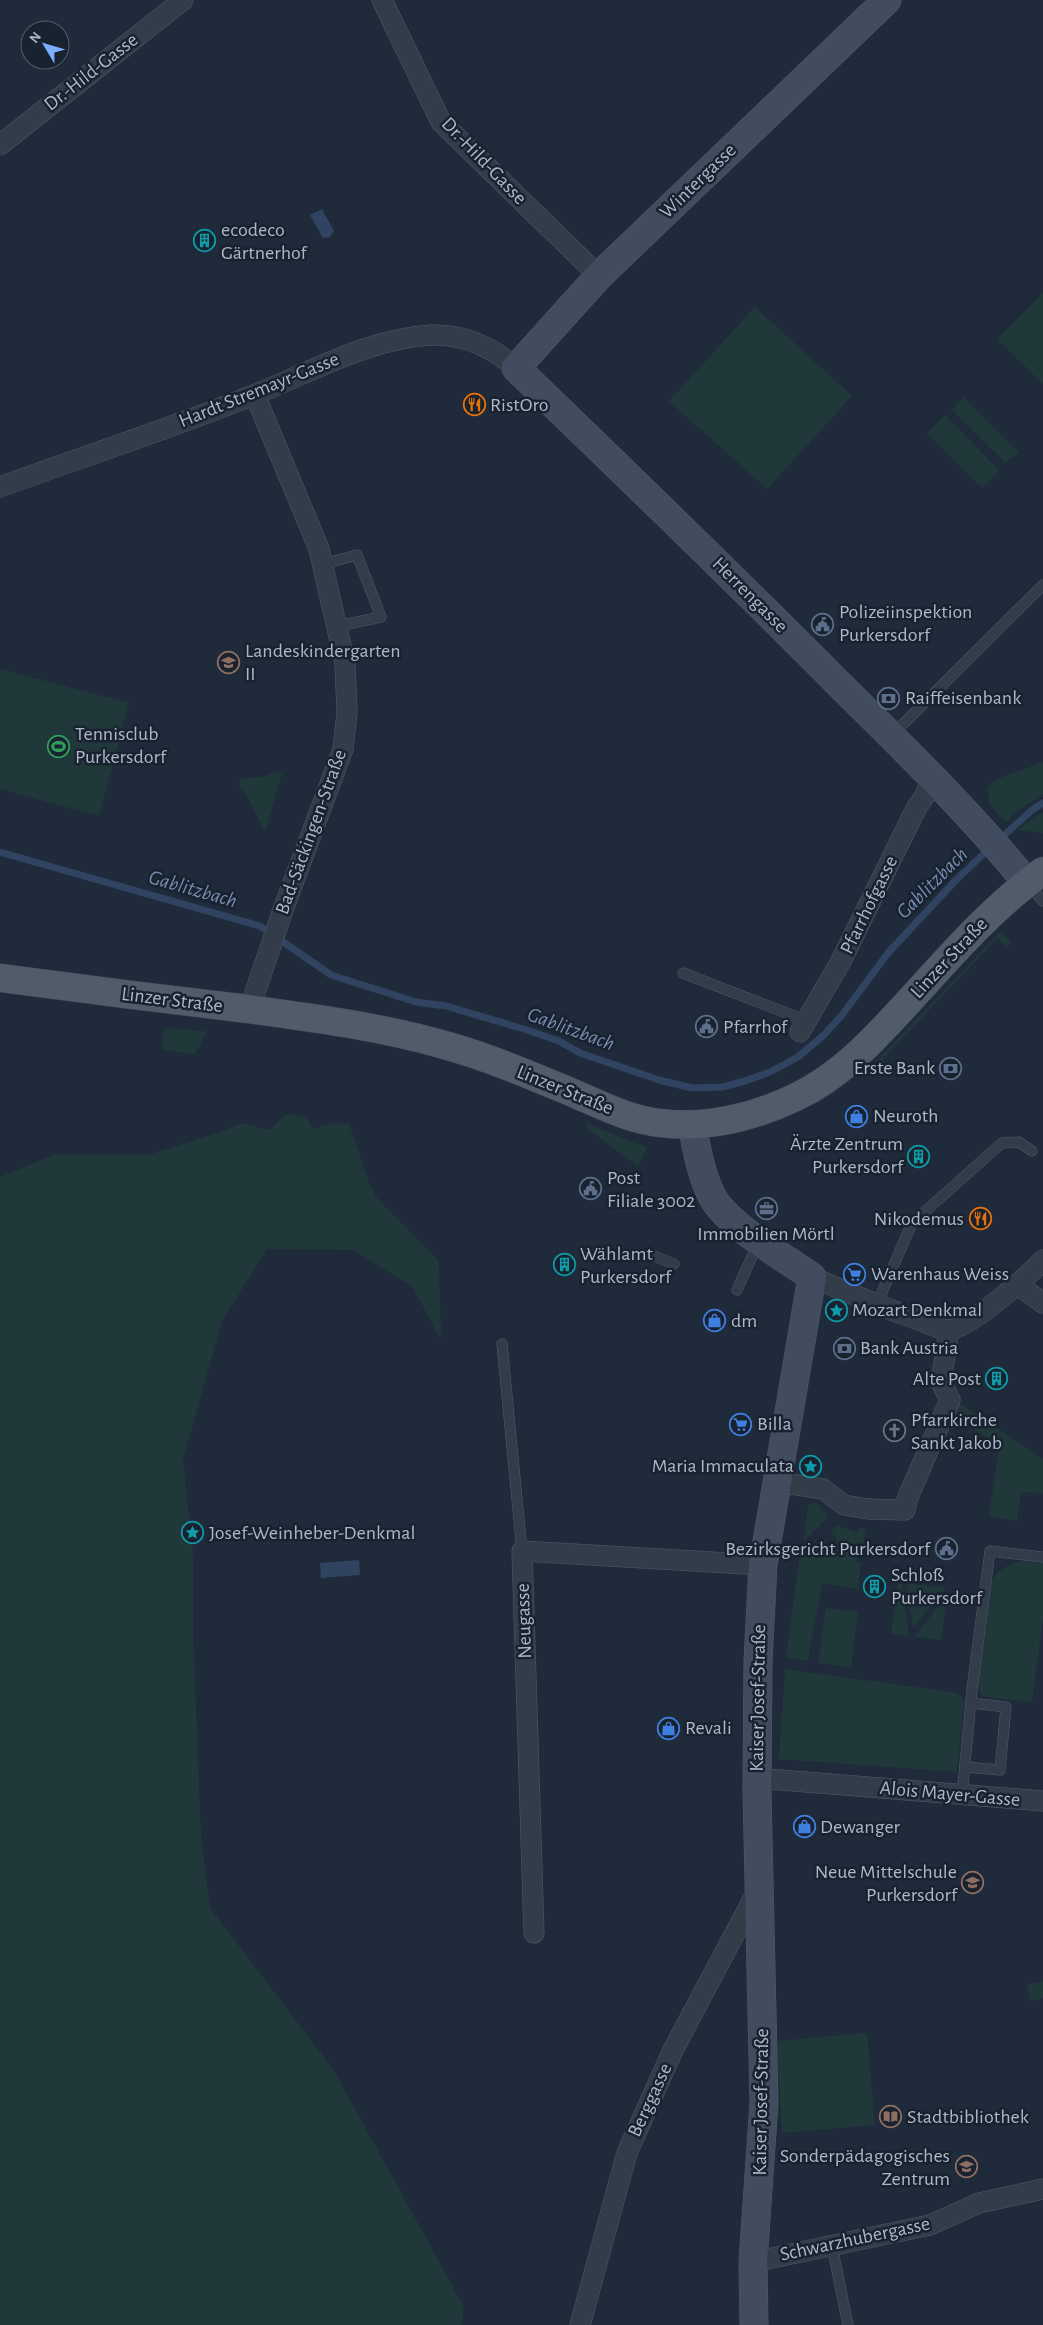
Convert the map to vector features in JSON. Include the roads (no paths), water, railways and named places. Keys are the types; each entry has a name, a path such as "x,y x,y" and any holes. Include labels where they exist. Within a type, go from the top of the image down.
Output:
{"main road":[{"name":"Wintergasse","path":"516,368 599,276 887,0"},
{"name":"Herrengasse","path":"516,368 740,584 931,776 1001,851 1038,885"},
{"name":"Linzer Straße","path":"0,978 329,1020 447,1046 532,1076 636,1118 659,1123 692,1125 732,1119 781,1104 806,1092 836,1073 870,1043 966,938 1038,885"},
{"path":"692,1125 700,1166 714,1199 729,1218 812,1277"},
{"name":"Kaiser Josef-Straße","path":"754,2325 753,2262 764,2103 756,1778 758,1661 764,1565 812,1277"}],"street":[{"name":"Dr.-Hild-Gasse","path":"0,145 183,0"},
{"name":"Dr.-Hild-Gasse","path":"382,0 442,122 599,276"},
{"name":"Hardt Stremayr-Gasse","path":"0,487 255,394 364,348 400,339 446,335 474,342 501,354 516,368"},
{"name":"Bad-Säckingen-Straße","path":"249,1010 283,910 343,749 347,713 345,663 319,549 255,394"},
{"name":"Pfarrhofgasse","path":"803,1026 841,961 917,807 926,794 931,776"},
{"path":"812,1277 876,1306 949,1330 979,1314 1018,1285 1040,1264"},
{"path":"1018,1285 1043,1303"},
{"path":"778,1482 823,1489 844,1505 868,1509 905,1510 908,1497 950,1400 941,1382 949,1330"},
{"path":"522,1551 764,1565"},
{"name":"Neugasse","path":"522,1551 534,1933"},
{"name":"Alois Mayer-Gasse","path":"756,1778 1043,1801"},
{"name":"Berggasse","path":"580,2325 627,2152 673,2050 758,1890"},
{"name":"Schwarzhubergasse","path":"753,2262 930,2225 979,2204 1043,2189"}],"lane":[{"path":"323,564 357,555 381,617 338,626"},
{"path":"891,736 1043,585"},
{"path":"682,973 803,1026"},
{"path":"876,1306 912,1223 1002,1143 1019,1142 1032,1151"},
{"path":"737,1290 759,1239"},
{"path":"649,1254 674,1264"},
{"path":"502,1344 522,1551"},
{"path":"962,1794 990,1551 1043,1557"},
{"path":"965,1767 1000,1770 1006,1708 971,1703"},
{"path":"832,2246 848,2325"}],"water":[{"path":"322,209 334,231 330,237 323,238 310,215"},
{"path":"359,1560 360,1575 321,1578 320,1563"}],"waterway":[{"name":"Gablitzbach","path":"998,841 1032,810 1043,803"},
{"name":"Gablitzbach","path":"0,852 260,926 331,975 416,1002 446,1006 524,1029 559,1041 580,1053 659,1080 692,1088 723,1087 745,1081 770,1072 798,1057 824,1035 842,1015 888,953 957,879 990,848"}],"place":[{"name":"ecodeco Gärtnerhof","path":"205,241"},
{"name":"RistOro","path":"474,405"},
{"name":"Polizeiinspektion Purkersdorf","path":"823,624"},
{"name":"Landeskindergarten II","path":"229,663"},
{"name":"Raiffeisenbank","path":"889,698"},
{"name":"Tennisclub Purkersdorf","path":"59,746"},
{"name":"Pfarrhof","path":"707,1027"},
{"name":"Erste Bank","path":"951,1068"},
{"name":"Neuroth","path":"857,1116"},
{"name":"Ärzte Zentrum Purkersdorf","path":"919,1156"},
{"name":"Post Filiale 3002","path":"591,1189"},
{"name":"Immobilien Mörtl","path":"766,1208"},
{"name":"Nikodemus","path":"980,1219"},
{"name":"Wählamt Purkersdorf","path":"564,1265"},
{"name":"Warenhaus Weiss","path":"855,1274"},
{"name":"Mozart Denkmal","path":"836,1310"},
{"name":"dm","path":"715,1321"},
{"name":"Bank Austria","path":"844,1348"},
{"name":"Alte Post","path":"997,1379"},
{"name":"Billa","path":"741,1424"},
{"name":"Pfarrkirche Sankt Jakob","path":"895,1431"},
{"name":"Maria Immaculata","path":"810,1466"},
{"name":"Josef-Weinheber-Denkmal","path":"193,1533"},
{"name":"Bezirksgericht Purkersdorf","path":"946,1549"},
{"name":"Schloß Purkersdorf","path":"875,1587"},
{"name":"Revali","path":"669,1728"},
{"name":"Dewanger","path":"804,1827"},
{"name":"Neue Mittelschule Purkersdorf","path":"973,1883"},
{"name":"Stadtbibliothek","path":"891,2117"},
{"name":"Sonderpädagogisches Zentrum","path":"966,2167"}]}
